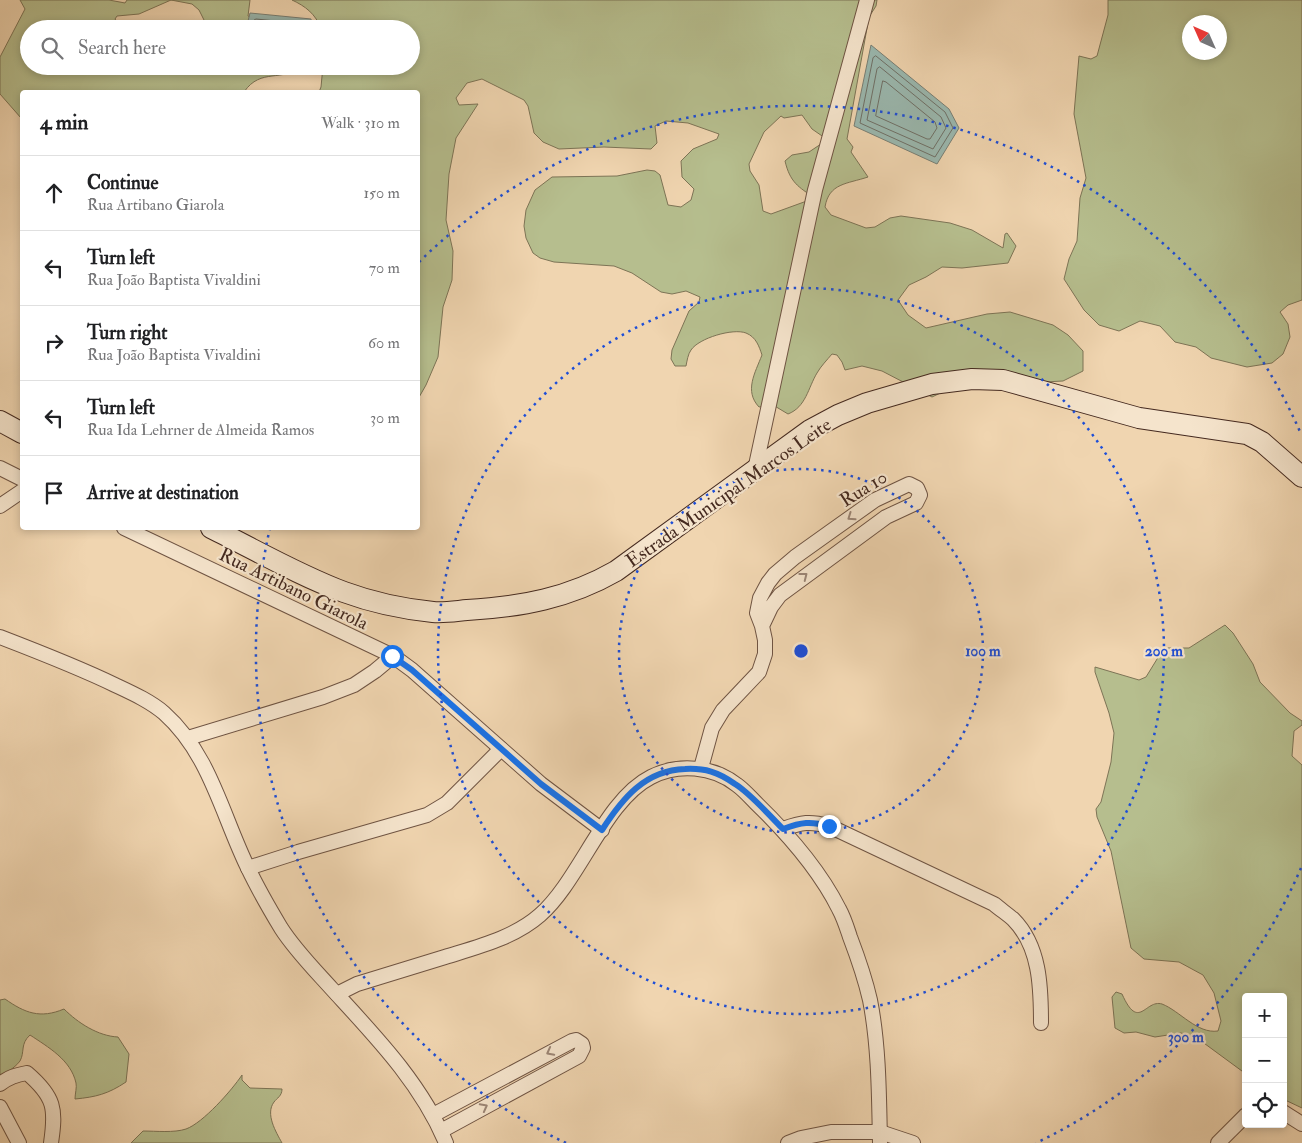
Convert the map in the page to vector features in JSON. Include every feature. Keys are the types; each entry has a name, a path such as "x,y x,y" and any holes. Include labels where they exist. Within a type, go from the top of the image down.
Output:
{"street":[{"path":"754,470 814,190 867,0"},
{"name":"Estrada Municipal Marcos Leite","path":"215,530 307,576 343,592 370,600 434,612 499,608 551,598 593,584 616,571 810,430 838,414 867,403 932,384 972,378 1003,380 1139,418 1247,434 1262,442 1302,477"},
{"path":"0,422 20,432"},
{"path":"0,468 20,478"},
{"name":"Rua 10","path":"701,768 712,728 723,710 759,672 765,654 762,626 757,613 760,598 768,583 775,574 795,557 875,500 909,484 917,488 920,494 916,503 886,517 809,572 780,596 771,607 762,626"},
{"path":"0,506 20,493"},
{"name":"Rua Artibano Giarola","path":"128,530 392,656 412,670 541,784 602,830"},
{"path":"768,583 780,596"},
{"path":"0,637 95,675 136,694 164,713 188,738 205,766 248,868 283,930 300,954 380,1041 433,1115 443,1137 578,1056 583,1048 582,1044 576,1040 572,1041 433,1115"},
{"path":"188,738 323,697 354,685 375,671 392,656"},
{"path":"248,868 427,816 447,803 501,749"},
{"path":"337,994 357,984 488,944 517,931 540,915 562,891 616,808 631,791 650,777 672,769 701,768 737,784 783,829 810,863 840,909 860,963 870,1000 876,1049 880,1137"},
{"path":"783,829 799,823 813,822 829,826 994,904 1013,920 1026,936 1034,954 1041,989 1041,1023"},
{"path":"0,1084 16,1074 27,1074 38,1082 53,1106 51,1143"},
{"path":"0,1106 20,1143"},
{"path":"1287,1115 1302,1124"},
{"path":"1218,1143 1242,1119"},
{"path":"788,1143 801,1138 831,1132 880,1137 913,1143"}],"green space":[{"path":"20,0 109,0 125,3 127,0 171,0 139,14 117,16 116,20 20,20 20,75 279,75 258,80 246,90 20,90 20,117 0,94 0,57 25,9"},
{"path":"171,0 250,0 248,16 258,20 204,20 199,10 192,4"},
{"path":"292,0 877,0 876,6 869,17 847,139 853,147 851,152 868,177 846,183 835,189 830,193 825,207 831,215 866,228 875,227 890,218 901,216 950,223 972,230 1003,248 1005,234 1007,233 1016,246 1008,263 962,268 942,267 909,285 898,300 908,315 926,328 987,314 1010,312 1053,325 1068,335 1083,351 1083,371 1063,381 953,387 932,397 882,371 862,366 845,370 837,355 832,354 817,373 803,402 794,411 788,414 773,405 759,407 752,395 752,382 762,355 755,339 746,333 740,332 725,333 708,338 691,350 686,366 675,366 671,359 672,350 689,311 699,302 700,297 686,291 672,294 661,292 632,273 614,266 554,262 540,258 533,253 526,238 524,226 526,210 535,190 552,177 617,176 647,170 655,171 660,175 668,205 681,207 691,200 694,189 682,177 681,161 693,149 717,139 719,134 688,123 666,121 655,126 657,143 651,149 604,147 559,149 543,142 534,133 528,106 524,100 482,79 467,83 456,98 459,105 478,104 456,138 449,174 446,220 453,251 452,280 443,307 438,357 420,396 420,90 320,90 322,75 420,75 420,20 316,20 306,8","holes":["802,115 812,129 825,138 824,142 809,152 792,155 785,161 792,179 804,191 815,198 771,214 763,211 759,185 750,171 749,164 764,132 781,116 784,118"]},
{"path":"1108,0 1302,0 1302,300 1288,305 1280,312 1288,324 1290,337 1283,354 1272,363 1247,367 1211,358 1196,347 1175,342 1160,326 1140,321 1119,331 1099,325 1084,310 1064,279 1069,259 1077,241 1080,198 1086,178 1074,114 1079,56 1091,59 1097,56 1108,15"},
{"path":"1225,625 1233,633 1253,664 1260,682 1290,713 1302,721 1302,725 1294,731 1292,756 1302,765 1302,1108 1287,1101 1287,993 1242,993 1242,1071 1197,1038 1181,1033 1155,1037 1136,1032 1124,1033 1115,1028 1112,997 1116,992 1122,994 1133,1011 1138,1013 1156,1004 1162,1004 1203,1029 1218,1031 1221,1021 1214,993 1203,975 1179,962 1144,959 1131,948 1111,851 1097,817 1096,809 1101,802 1111,762 1114,733 1095,667 1139,680 1146,677 1162,651 1168,648 1189,648"},
{"path":"5,999 19,1008 33,1013 47,1014 64,1009 89,1028 103,1034 118,1037 129,1054 126,1082 102,1094 75,1099 76,1083 69,1067 58,1055 30,1035 25,1042 20,1061 0,1081 0,1000"},
{"path":"242,1075 242,1080 250,1088 282,1089 272,1107 271,1117 282,1143 131,1143 143,1131 176,1131 193,1126 217,1105"}],"water":[{"path":"250,13 311,20 248,20"},
{"path":"871,45 949,109 959,128 937,164 854,126"}],"route":[{"path":"392,656 412,670 541,784 602,830 616,808 631,791 650,777 672,769 701,768 737,784 783,829 799,823 813,822 829,826"}]}
